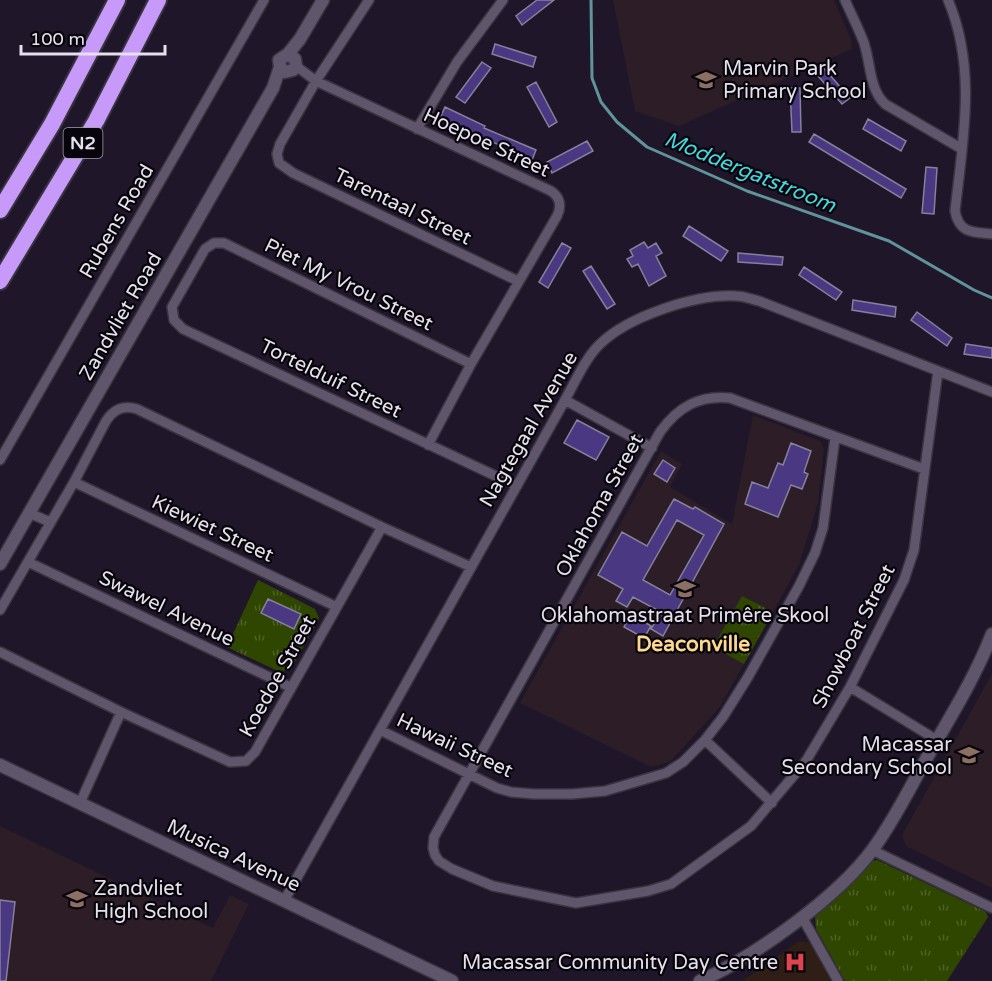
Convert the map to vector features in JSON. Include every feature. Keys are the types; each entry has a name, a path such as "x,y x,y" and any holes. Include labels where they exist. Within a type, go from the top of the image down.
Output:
{"highway":[{"name":"N2","path":"0,210 52,124 117,0"},
{"name":"N2","path":"0,281 96,121 158,0"}],"street":[{"name":"Rubens Road","path":"0,460 264,0"},
{"name":"Zandvliet Road","path":"0,564 273,88 290,65 300,39 323,0"},
{"path":"312,78 369,0"},
{"path":"417,129 458,63 503,0"},
{"path":"845,0 864,44 874,89 879,99 962,149"},
{"path":"948,0 959,32 966,73 966,111 955,211 958,223 968,230 992,234"},
{"name":"Hoepoe Street","path":"290,65 417,129 551,191 557,197 560,207 557,216 471,364 428,445"},
{"name":"Tarentaal Street","path":"312,78 280,144 277,159 281,166 518,281"},
{"name":"Piet My Vrou Street","path":"210,246 214,243 230,246 471,364"},
{"name":"Tortelduif Street","path":"210,246 205,249 172,307 174,320 183,328 517,486"},
{"path":"170,268 188,277"},
{"name":"Nagtegaal Avenue","path":"284,900 565,400 591,356 599,345 612,334 639,320 673,307 722,296 737,296 759,301 992,392"},
{"name":"Showboat Street","path":"432,848 444,865 483,882 567,903 585,903 663,887 680,879 750,826 806,761 850,687 895,601 914,550 938,371"},
{"name":"Oklahoma Street","path":"432,848 434,837 652,448 665,426 677,412 694,402 712,398 739,400 835,438 924,469"},
{"path":"565,400 652,448"},
{"path":"0,610 110,416 119,409 132,408 471,567"},
{"name":"Hawaii Street","path":"380,730 497,788 511,792 572,794 596,792 635,783 666,772 683,762 705,740 736,696 810,564 823,528 835,438"},
{"name":"Kiewiet Street","path":"74,482 337,607"},
{"path":"29,513 50,522"},
{"name":"Koedoe Street","path":"0,652 121,712 230,762 241,763 255,752 382,527"},
{"name":"Swawel Avenue","path":"28,562 290,687"},
{"path":"700,981 757,949 802,917 840,886 872,850 937,740 992,634"},
{"path":"850,687 937,740"},
{"path":"80,803 121,712"},
{"path":"705,740 772,802"},
{"name":"Musica Avenue","path":"0,765 452,981"},
{"path":"872,850 992,908"},
{"path":"802,917 838,981"}],"shaded area":[{"name":"Marvin Park Primary School","path":"613,0 834,0 851,39 852,49 679,126 635,111"},
{"name":"Oklahomastraat Primêre Skool","path":"753,415 820,441 824,449 818,503 799,565 720,707 670,762 651,767 520,703 661,451 682,464 670,487 732,524"},
{"name":"Macassar Secondary School","path":"992,674 992,888 906,846 902,835"},
{"name":"Zandvliet High School","path":"0,826 213,928 230,895 249,904 211,981 0,981"},
{"name":"Macassar Community Day Centre","path":"799,941 811,943 831,981 742,981"}],"green space":[{"path":"258,580 315,609 319,618 291,669 280,672 227,647"},
{"path":"742,596 773,612 744,664 713,647"},
{"path":"877,860 986,912 988,917 947,981 845,981 816,929 815,916 869,862"}],"building":[{"path":"537,0 554,0 522,25 516,16"},
{"path":"495,44 536,57 533,67 492,54"},
{"path":"482,62 491,68 465,103 456,97"},
{"path":"820,64 850,98 842,104 813,70"},
{"path":"536,82 557,122 549,127 527,87"},
{"path":"790,88 800,88 801,132 792,132"},
{"path":"445,107 485,126 484,128 536,150 532,160 440,118"},
{"path":"868,119 906,141 901,151 863,129"},
{"path":"814,134 906,189 901,198 809,142"},
{"path":"587,141 593,151 552,173 547,162"},
{"path":"926,167 937,168 934,214 922,213"},
{"path":"689,226 728,251 721,261 683,236"},
{"path":"644,242 648,248 656,243 662,253 656,256 666,276 649,286 638,264 632,267 627,259 633,256 630,250"},
{"path":"562,243 571,248 548,288 539,282"},
{"path":"738,253 783,257 782,265 738,262"},
{"path":"591,266 615,304 607,309 583,271"},
{"path":"804,267 842,292 836,300 799,275"},
{"path":"853,300 896,307 895,317 852,310"},
{"path":"917,312 952,338 947,346 911,320"},
{"path":"966,344 992,348 992,358 964,354"},
{"path":"577,420 609,437 596,460 564,443"},
{"path":"791,443 811,451 804,472 808,474 802,489 791,485 778,517 745,504 752,482 768,488 778,463 783,465"},
{"path":"663,460 675,468 667,482 654,474"},
{"path":"674,499 693,509 695,507 724,524 663,636 651,629 661,612 633,597 627,607 616,601 623,589 598,575 622,532 647,546","holes":["677,520 704,535 670,595 643,580"]},
{"path":"268,599 301,614 294,629 261,613"},
{"path":"631,614 651,626 644,638 624,627"},
{"path":"0,900 15,902 6,981 0,981"}],"waterway":[{"name":"Moddergatstroom","path":"591,0 592,78 601,102 617,122 647,147 747,191 889,241 992,298"}],"place":[{"name":"Marvin Park Primary School","path":"706,80"},
{"name":"Oklahomastraat Primêre Skool","path":"685,589"},
{"name":"Macassar Secondary School","path":"969,755"},
{"name":"Zandvliet High School","path":"77,899"},
{"name":"Macassar Community Day Centre","path":"795,962"}],"district":[{"name":"Deaconville","path":"693,644"}]}
